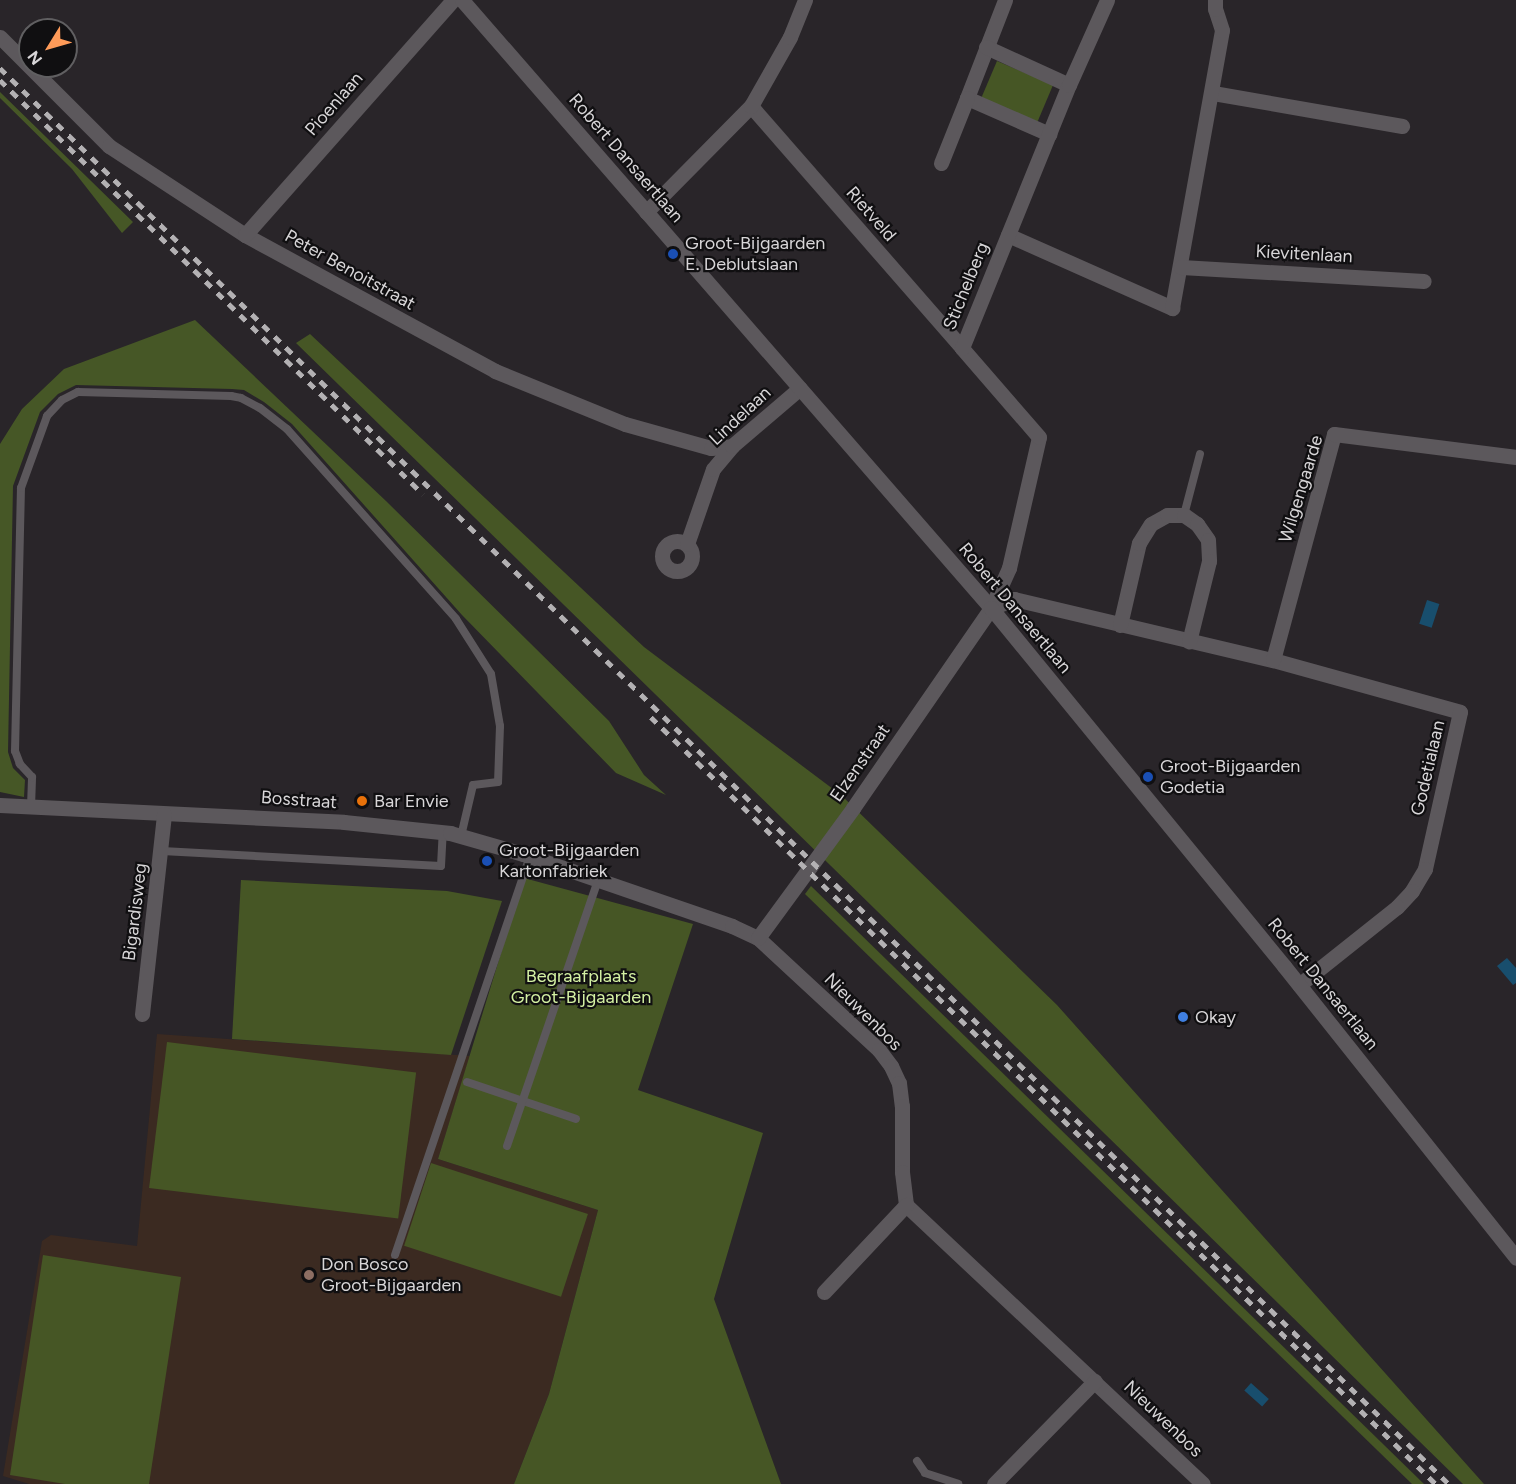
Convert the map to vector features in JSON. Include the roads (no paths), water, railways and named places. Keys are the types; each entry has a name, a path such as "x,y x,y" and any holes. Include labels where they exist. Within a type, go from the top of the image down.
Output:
{"street":[{"name":"Pioenlaan","path":"245,235 453,0"},
{"name":"Robert Dansaertlaan","path":"462,0 991,608 1299,985 1516,1258"},
{"path":"646,212 751,106 790,37 805,0"},
{"path":"941,163 1005,0"},
{"name":"Stichelberg","path":"991,608 1009,568 1039,437 962,348 1069,85 1107,0"},
{"path":"1008,236 1172,308 1213,93 1222,30 1215,9 1215,0"},
{"name":"Peter Benoitstraat","path":"0,37 109,146 245,235 495,371 625,424 711,448 732,446"},
{"path":"986,47 1069,85"},
{"path":"1213,93 1402,126"},
{"path":"967,98 1049,134"},
{"name":"Rietveld","path":"751,106 962,348"},
{"name":"Kievitenlaan","path":"1181,267 1424,281"},
{"name":"Lindelaan","path":"687,544 713,470 732,446 800,387"},
{"name":"Wilgengaarde","path":"1273,660 1334,434 1516,457"},
{"path":"1120,625 1139,543 1151,524 1167,515 1184,515 1197,524 1208,540 1209,561 1189,642"},
{"name":"Godetialaan","path":"991,608 1014,599 1273,660 1460,712 1425,869 1412,891 1396,907 1299,985"},
{"name":"Elzenstraat","path":"758,938 853,808 991,608"},
{"name":"Bosstraat","path":"0,805 333,822 443,832 530,856 732,926 758,938"},
{"name":"Bigardisweg","path":"142,1014 162,851 164,814"},
{"name":"Nieuwenbos","path":"758,938 879,1050 891,1066 899,1083 902,1106 902,1172 906,1205 1203,1484"},
{"path":"824,1292 906,1205"},
{"name":"Nieuwenbos","path":"994,1484 1095,1382"}],"lane":[{"path":"31,807 32,777 20,764 15,751 21,488 47,416 62,400 78,392 231,396 241,398 260,408 287,429 456,619 491,674 500,726 498,782 473,785 461,836"},
{"path":"1184,515 1200,454"},
{"path":"162,851 441,866 443,832"},
{"path":"395,1255 530,856"},
{"path":"507,1146 598,880"},
{"path":"467,1082 576,1119"},
{"path":"917,1461 926,1473 958,1484"}],"water":[{"path":"1427,600 1439,604 1432,628 1419,624"},
{"path":"1507,958 1516,968 1516,983 1513,985 1497,966"},
{"path":"1251,1383 1269,1399 1262,1406 1244,1390"}],"railway":[{"path":"0,68 1449,1484"},
{"path":"0,80 423,494"},
{"path":"651,717 1436,1484"}],"place":[{"name":"Groot-Bijgaarden E. Deblutslaan","path":"673,254"},
{"name":"Groot-Bijgaarden Godetia","path":"1148,777"},
{"name":"Bar Envie","path":"362,801"},
{"name":"Groot-Bijgaarden Kartonfabriek","path":"487,861"},
{"name":"Okay","path":"1183,1017"},
{"name":"Don Bosco Groot-Bijgaarden","path":"309,1275"}],"park label":[{"name":"Begraafplaats Groot-Bijgaarden","path":"581,987"}]}
